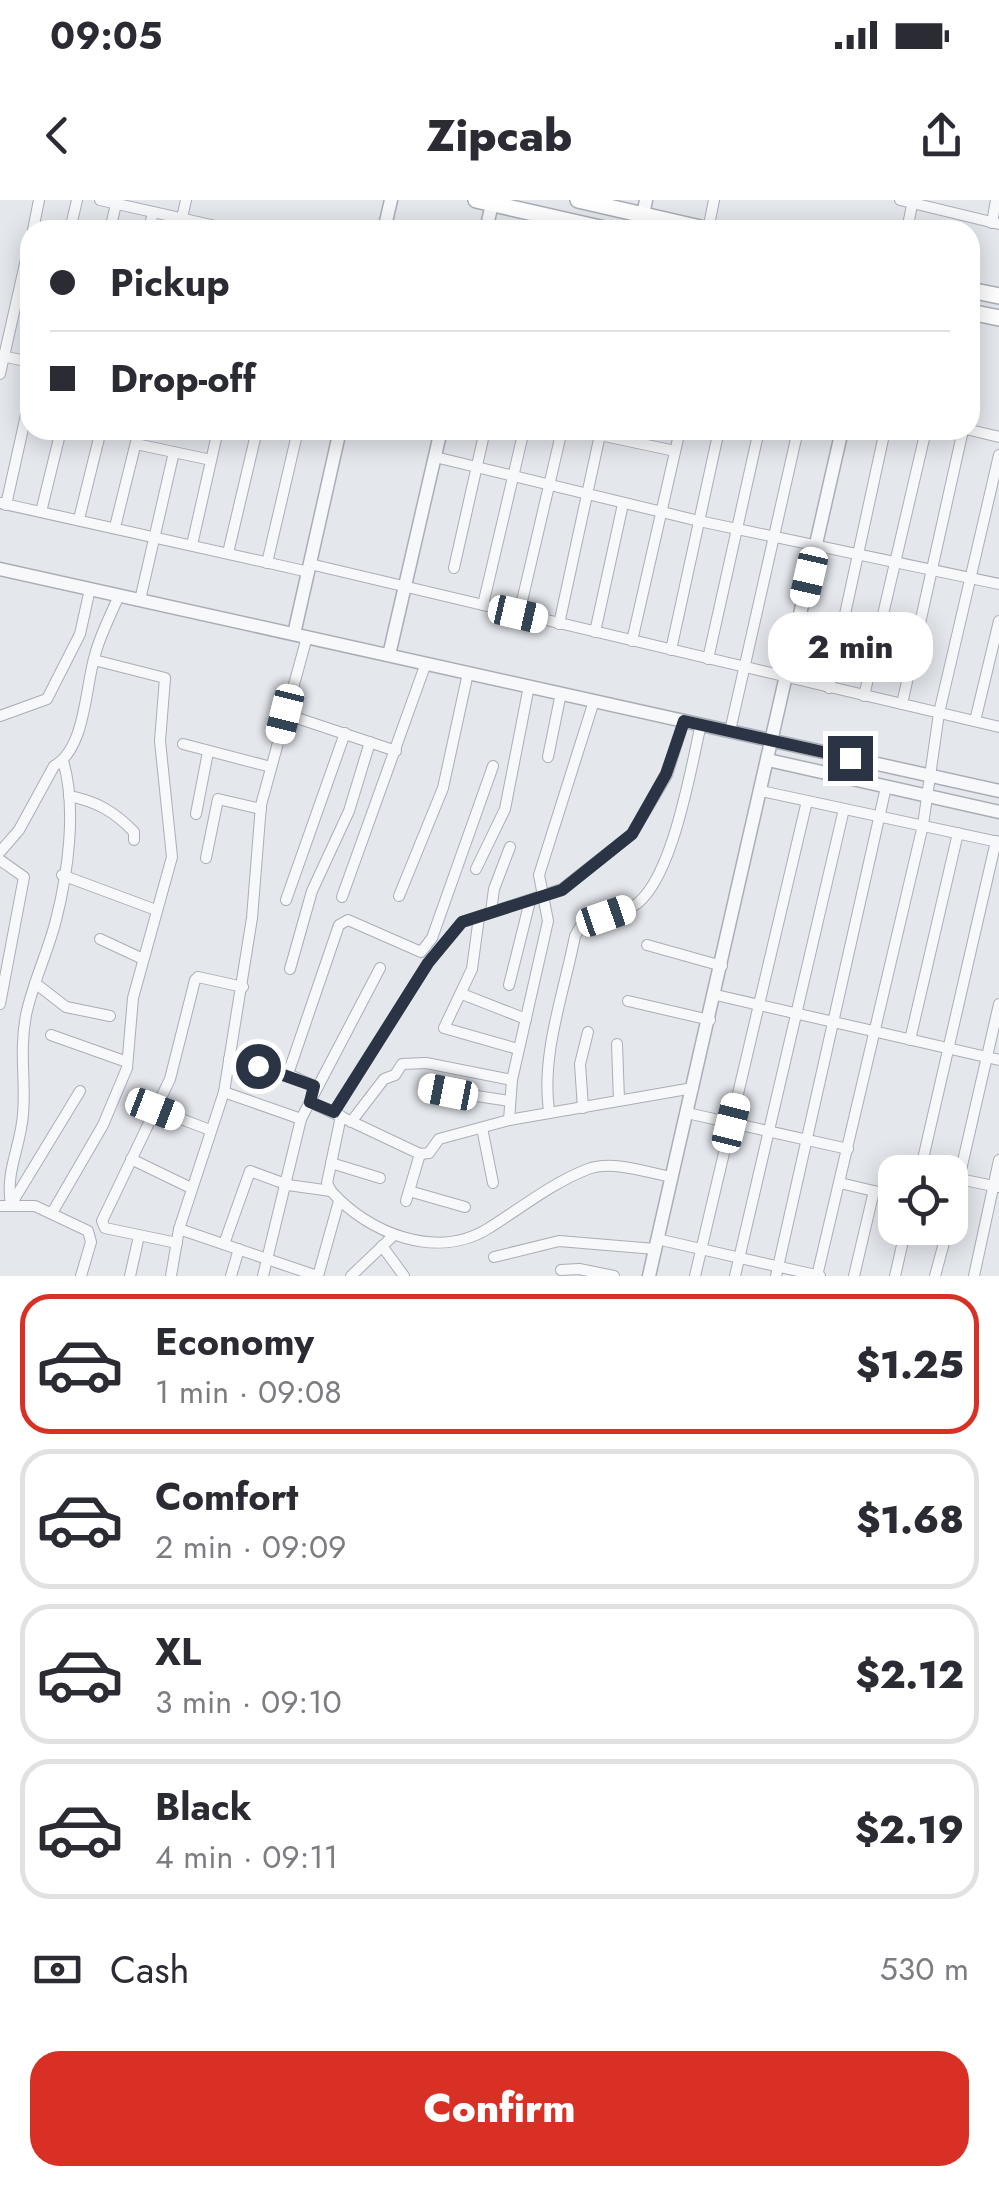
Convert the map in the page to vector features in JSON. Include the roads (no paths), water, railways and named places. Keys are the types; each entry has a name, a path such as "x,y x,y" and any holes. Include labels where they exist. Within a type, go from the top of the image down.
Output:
{"main road":[{"path":"578,200 644,207 681,220"},
{"path":"484,202 564,220"}],"street":[{"path":"100,200 178,220"},
{"path":"954,213 956,200"},
{"path":"908,201 995,223 996,200"},
{"path":"112,220 116,204"},
{"path":"151,220 153,212"},
{"path":"0,374 20,283"},
{"path":"20,437 3,504 228,554 406,587 744,670 999,727"},
{"path":"41,512 59,440"},
{"path":"78,519 98,440"},
{"path":"116,528 137,440"},
{"path":"192,545 216,440"},
{"path":"228,554 255,440"},
{"path":"267,562 296,440"},
{"path":"172,1276 179,1229 224,1092 242,986 261,810 285,714 309,568 338,440"},
{"path":"389,655 439,440"},
{"path":"454,568 484,440"},
{"path":"482,606 522,440"},
{"path":"518,614 560,440"},
{"path":"559,624 598,440"},
{"path":"624,440 675,451"},
{"path":"637,444 638,440"},
{"path":"632,641 678,440"},
{"path":"671,650 717,440"},
{"path":"708,659 757,440"},
{"path":"730,731 796,440"},
{"path":"649,1276 840,440"},
{"path":"829,688 883,440"},
{"path":"864,696 924,440"},
{"path":"902,704 964,440"},
{"path":"136,444 211,460"},
{"path":"140,600 174,452"},
{"path":"494,1257 559,1240 656,1244 702,1249 777,1271 818,1276 922,825 939,713 999,455"},
{"path":"435,457 662,513 999,584"},
{"path":"596,632 624,504"},
{"path":"0,569 999,791"},
{"path":"0,716 47,699 80,634 90,589"},
{"path":"6,1205 24,1115 19,1064 35,983 57,919 69,796 64,760 79,727 94,660 119,595"},
{"path":"975,721 999,621"},
{"path":"52,1214 103,1124 127,1062 143,959 172,856 160,741 165,678 94,660"},
{"path":"342,896 426,663"},
{"path":"399,896 443,788 468,673"},
{"path":"476,869 505,809 511,760 530,686"},
{"path":"548,757 561,694"},
{"path":"509,985 594,701"},
{"path":"285,714 396,751"},
{"path":"179,1229 317,1276 335,1196 330,1163 342,1117 428,963 462,922 562,890 632,834 666,774 684,721"},
{"path":"550,1112 546,1086 552,1035 575,936 580,928 633,907 653,882 684,801 701,724"},
{"path":"286,900 344,733"},
{"path":"290,969 312,892 348,811 370,742"},
{"path":"182,744 271,767"},
{"path":"196,814 208,752"},
{"path":"0,852 18,830 54,766 64,760"},
{"path":"768,760 999,812"},
{"path":"288,1074 340,925 348,920 421,952 432,938 494,766"},
{"path":"777,1271 886,787"},
{"path":"761,791 997,842 947,1048 926,1155"},
{"path":"69,796 89,799 111,812 134,832 134,840"},
{"path":"206,858 218,799 261,810"},
{"path":"695,1276 807,801"},
{"path":"735,1276 844,809"},
{"path":"910,1040 958,833"},
{"path":"491,912 494,889 510,847"},
{"path":"0,860 24,877 0,1004"},
{"path":"62,875 156,910"},
{"path":"509,1120 512,1080 548,921 535,899"},
{"path":"479,917 472,969 444,1028 518,1050"},
{"path":"100,939 143,959"},
{"path":"648,945 722,966"},
{"path":"263,1276 301,1119 314,1086 359,1013 380,968"},
{"path":"80,1276 90,1235 102,1225 170,1079 194,980 198,976 242,986"},
{"path":"35,983 66,1007 110,1016"},
{"path":"462,994 526,1019"},
{"path":"716,995 993,1059"},
{"path":"628,1001 710,1020"},
{"path":"962,1155 993,1059 999,1004"},
{"path":"582,1108 580,1064 588,1032"},
{"path":"51,1035 127,1062"},
{"path":"618,1044 619,1100"},
{"path":"229,1059 288,1074 314,1086"},
{"path":"342,1117 384,1079 396,1075 402,1064 426,1063 512,1080"},
{"path":"424,1088 510,1101"},
{"path":"310,1102 420,1154 429,1153 439,1139 509,1120 693,1088"},
{"path":"6,1205 80,1092"},
{"path":"224,1092 301,1119"},
{"path":"155,1109 210,1130"},
{"path":"686,1113 848,1149"},
{"path":"482,1128 493,1183"},
{"path":"420,1154 408,1196 465,1207"},
{"path":"131,1159 191,1188"},
{"path":"974,1276 999,1160"},
{"path":"330,1163 380,1178"},
{"path":"224,1244 246,1174 257,1172 335,1196 378,1230 441,1242 481,1232 589,1168 616,1167 671,1176"},
{"path":"968,1181 996,1187"},
{"path":"840,1183 878,1193"},
{"path":"854,1276 874,1192"},
{"path":"6,1205 35,1206 90,1235"},
{"path":"102,1225 176,1243"},
{"path":"351,1276 394,1235"},
{"path":"130,1276 138,1236"},
{"path":"895,1276 902,1245"},
{"path":"935,1276 943,1245"},
{"path":"382,1246 404,1276"},
{"path":"231,1276 239,1249"},
{"path":"561,1270 580,1268 614,1276"}]}
